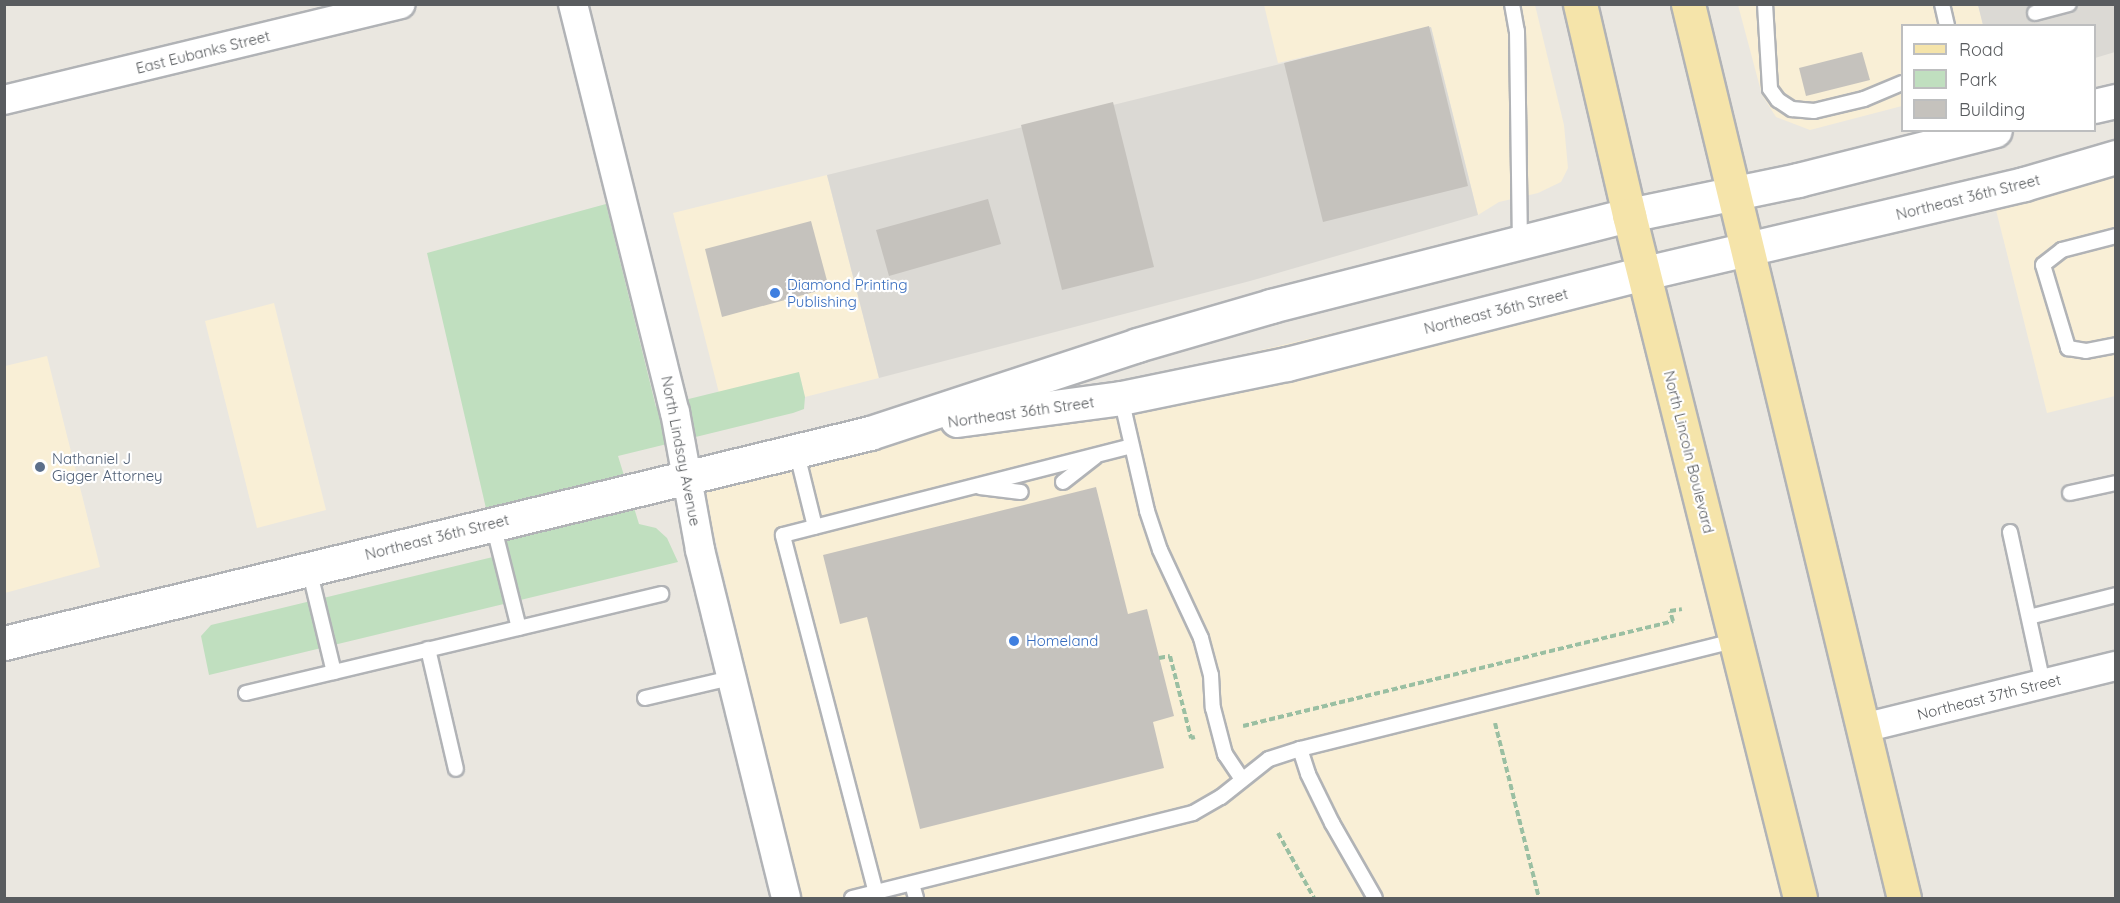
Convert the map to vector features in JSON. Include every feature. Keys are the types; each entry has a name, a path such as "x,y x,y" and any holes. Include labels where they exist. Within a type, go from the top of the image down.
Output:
{"main road":[{"name":"North Lincoln Boulevard","path":"1580,4 1629,215 1800,898"},
{"path":"1688,4 1904,898"},
{"path":"2096,106 2115,101"},
{"name":"Northeast 36th Street","path":"870,433 1137,345 1271,306 1629,215 1734,194 1983,132"},
{"name":"Northeast 36th Street","path":"4,643 870,433 1121,398 1287,364 1645,273 2024,184 2115,157"}],"street":[{"name":"East Eubanks Street","path":"4,100 401,4"},
{"name":"North Lindsay Avenue","path":"573,4 675,412 700,550 786,898"},
{"name":"Northeast 37th Street","path":"1863,728 2115,666"}],"lane":[{"path":"1512,4 1517,31 1521,243"},
{"path":"1765,4 1770,89 1778,100 1792,109 1814,111 1864,99 1901,83"},
{"path":"1942,4 1947,24"},
{"path":"2033,14 2069,4"},
{"path":"2115,236 2062,250 2043,265 2068,348 2086,351 2115,345"},
{"path":"1121,398 1131,446 1160,550 1201,638 1211,675 1213,708 1225,754 1242,778"},
{"path":"876,893 783,534 1131,446"},
{"path":"796,450 814,527"},
{"path":"1063,482 1099,454"},
{"path":"2070,494 2115,483"},
{"path":"972,486 1021,492"},
{"path":"493,524 519,628"},
{"path":"2010,532 2043,683"},
{"path":"309,568 334,672"},
{"path":"246,693 661,594"},
{"path":"2029,616 2115,595"},
{"path":"852,898 1193,813 1221,797 1242,778 1269,759 1300,749 1736,640"},
{"path":"428,649 456,770"},
{"path":"645,698 731,678"},
{"path":"1300,749 1317,794 1375,898"},
{"path":"912,884 916,898"}],"path":[{"path":"1159,658 1170,656 1191,738 1673,621 1670,611 1682,609"},
{"path":"1482,667 1539,898"},
{"path":"1278,833 1314,898"}],"shaded area":[{"path":"1264,5 1535,5 1564,125 1568,168 1561,182 1538,193 1499,202 1478,215 1431,27 1278,63"},
{"path":"1738,5 1978,5 1983,24 1901,24 1901,106 1810,130 1776,117 1762,95"},
{"path":"1978,5 2115,5 2115,52 2096,58 2096,24 1983,24"},
{"path":"1431,27 1478,215 1250,281 879,378 827,175"},
{"path":"2115,168 2115,396 2047,413 1995,206"},
{"name":"Diamond Printing Publishing","path":"827,175 879,378 805,397 799,373 719,393 673,213"},
{"path":"1627,263 1781,898 800,898 702,483"},
{"path":"274,303 326,510 257,528 205,321"},
{"name":"Nathaniel J Gigger Attorney","path":"47,356 100,567 5,593 5,366"}],"green space":[{"path":"606,204 656,407 799,372 805,397 804,409 793,413 618,456 639,524 656,528 667,538 678,562 209,675 201,636 211,625 497,556 427,253"}],"building":[{"path":"1429,26 1468,186 1323,222 1284,63"},
{"path":"1862,52 1870,80 1806,96 1799,68"},
{"path":"1113,102 1154,267 1062,290 1021,125"},
{"path":"988,199 1001,244 889,276 876,230"},
{"path":"811,221 829,288 722,317 705,249"},
{"name":"Homeland","path":"1096,487 1128,614 1147,609 1174,716 1153,722 1164,768 920,829 867,617 840,624 823,555"}],"place":[{"name":"Diamond Printing Publishing","path":"775,293"},
{"name":"Nathaniel J Gigger Attorney","path":"40,467"},
{"name":"Homeland","path":"1014,641"}]}
